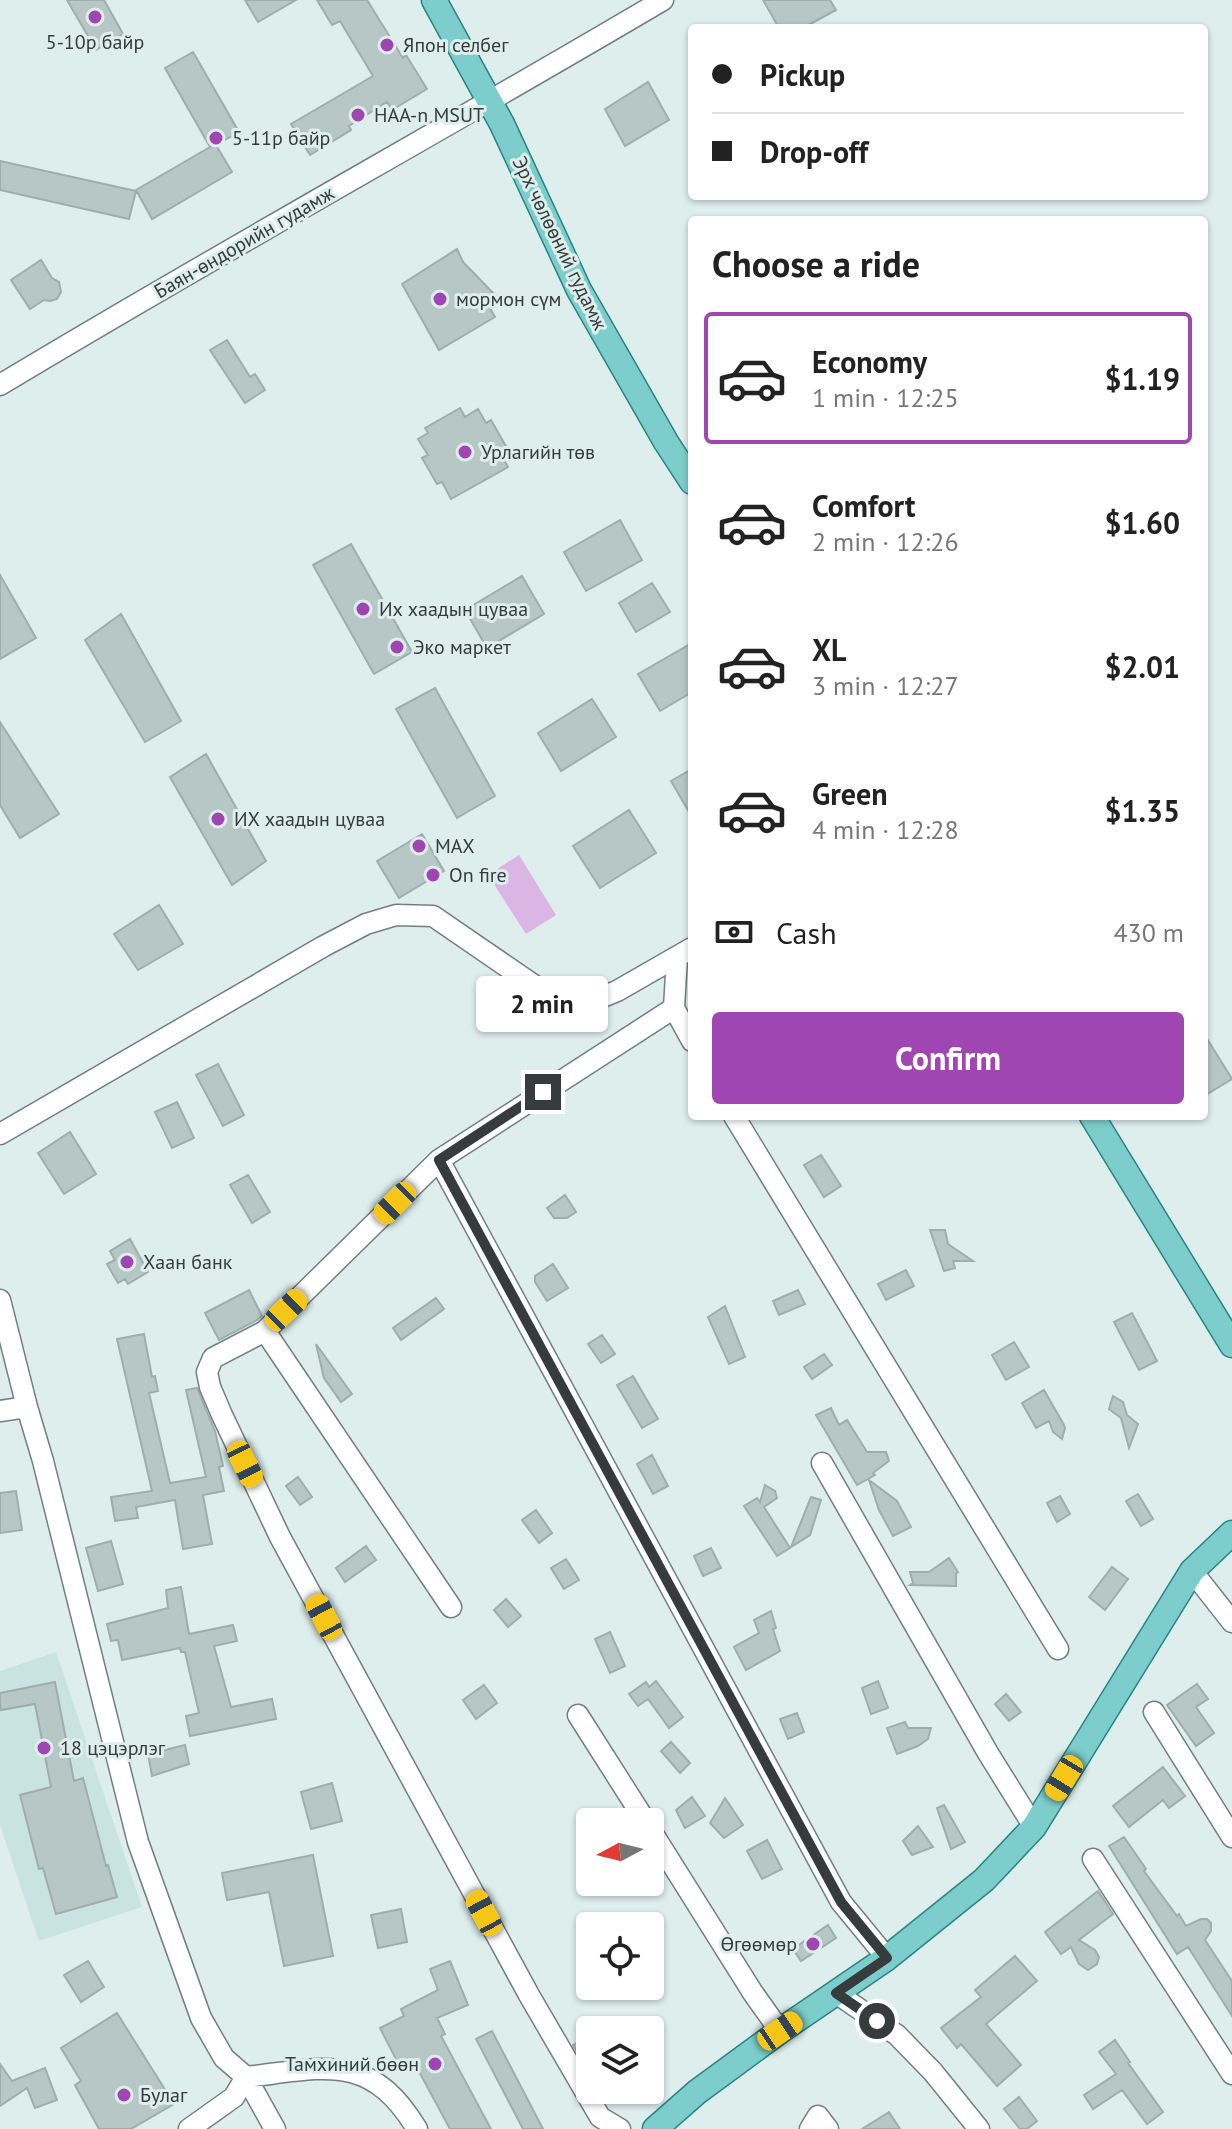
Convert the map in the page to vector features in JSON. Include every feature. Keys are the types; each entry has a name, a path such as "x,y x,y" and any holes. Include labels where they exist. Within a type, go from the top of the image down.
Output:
{"main road":[{"name":"Эрх чөлөөний гудамж","path":"434,0 502,124 579,290 688,476"},
{"path":"1094,1120 1232,1345"},
{"path":"655,2129 697,2092 887,1958 984,1880 1034,1827 1192,1571 1232,1533"}],"street":[{"name":"Баян-өндорийн гудамж","path":"0,385 120,312 663,0"},
{"path":"0,1134 324,946 366,924 396,915 433,916 538,988 568,1002 595,1000 617,991 684,952"},
{"path":"684,952 674,1008 688,1034"},
{"path":"620,2129 600,2117 529,1995 280,1537 222,1415 207,1372 213,1358 265,1331 439,1160 674,1008"},
{"path":"736,1120 1058,1649"},
{"path":"439,1160 841,1902 887,1958"},
{"path":"0,1300 138,1842 201,2018 224,2058 246,2077 275,2129"},
{"path":"265,1331 451,1607"},
{"path":"0,1411 27,1407"},
{"path":"822,1463 988,1753 1034,1827"},
{"path":"1192,1571 1232,1622"},
{"path":"1154,1712 1232,1837"},
{"path":"578,1715 637,1808"},
{"path":"664,1851 780,2031"},
{"path":"1093,1859 1232,2074"},
{"path":"836,1993 897,2035 933,2072 979,2129"},
{"path":"246,2077 325,2068 356,2071 386,2088 404,2107 417,2129"},
{"path":"189,2129 234,2097 246,2077"},
{"path":"810,2129 818,2116 828,2129"}],"shaded area":[{"path":"519,855 556,915 526,934 488,875"},
{"name":"18 цэцэрлэг","path":"56,1652 142,1907 39,1941 0,1825 0,1671"}],"building":[{"name":"5-10р байр","path":"67,0 104,0 123,34 96,50"},
{"path":"245,0 296,0 258,22"},
{"path":"317,0 367,0 403,58 406,55 427,89 392,110 387,102 349,126 351,130 310,155 291,124 373,76 340,21 332,25"},
{"path":"763,0 830,0 836,10 810,24 777,24"},
{"name":"5-11р байр","path":"193,52 239,132 216,145 232,172 152,219 136,190 210,147 165,68"},
{"path":"648,82 669,120 625,146 605,109"},
{"path":"0,161 136,191 129,219 0,190"},
{"path":"457,249 463,262 496,296 487,303 495,317 439,350 402,284"},
{"path":"41,260 52,278 59,282 61,292 57,299 44,300 30,309 11,280"},
{"path":"227,340 250,377 255,374 265,390 245,403 210,350"},
{"name":"Урлагийн төв","path":"460,408 465,417 478,409 486,423 491,420 508,450 501,454 508,467 451,499 442,482 437,484 422,458 428,455 418,439 428,433 425,428"},
{"path":"620,520 642,560 586,591 564,552"},
{"name":"Их хаадын цуваа","path":"351,544 412,652 374,674 313,565"},
{"path":"0,575 36,638 0,659"},
{"path":"522,576 544,614 487,648 465,610"},
{"path":"652,583 670,612 636,632 619,603"},
{"path":"121,614 181,721 145,742 85,640"},
{"path":"688,645 688,694 660,711 638,674"},
{"name":"Их хаадын цуваа","path":"435,688 495,796 457,818 396,709"},
{"path":"592,699 616,737 561,771 538,733"},
{"path":"0,722 59,814 20,838 0,805"},
{"name":"ИХ хаадын цуваа","path":"206,754 266,861 232,885 170,777"},
{"path":"688,771 688,810 671,781"},
{"path":"629,810 656,853 600,888 573,846"},
{"name":"Их хаадын цуваа","path":"422,834 444,871 399,898 377,861"},
{"path":"159,905 183,944 138,970 114,934"},
{"path":"1208,1040 1232,1079 1208,1094"},
{"path":"218,1064 244,1115 223,1126 196,1075"},
{"path":"177,1102 194,1138 172,1148 155,1112"},
{"path":"70,1132 96,1174 64,1194 38,1153"},
{"path":"821,1155 841,1186 824,1197 804,1165"},
{"path":"248,1175 270,1212 252,1223 230,1185"},
{"path":"565,1195 576,1212 567,1218 554,1218 547,1208"},
{"path":"930,1230 945,1230 948,1244 973,1261 953,1261 955,1268 944,1271"},
{"path":"130,1239 148,1272 128,1284 125,1279 118,1283 107,1264 115,1260 110,1251"},
{"path":"553,1264 568,1288 547,1301 535,1282 535,1276"},
{"path":"906,1270 914,1286 886,1300 878,1284"},
{"path":"249,1290 262,1316 219,1340 205,1313"},
{"path":"798,1290 805,1304 779,1315 773,1301"},
{"path":"436,1298 444,1309 401,1340 393,1328"},
{"path":"725,1306 745,1357 729,1364 708,1317"},
{"path":"1132,1313 1157,1361 1139,1370 1114,1322"},
{"path":"144,1334 152,1377 155,1376 158,1391 149,1393 170,1483 206,1477 186,1390 197,1388 215,1431 223,1466 219,1467 224,1491 203,1495 212,1544 183,1549 175,1500 136,1507 138,1518 115,1521 111,1497 152,1491 117,1339"},
{"path":"602,1335 615,1354 601,1363 588,1344"},
{"path":"1014,1342 1029,1367 1006,1380 992,1355"},
{"path":"316,1344 352,1394 341,1402 324,1378"},
{"path":"824,1354 832,1365 812,1379 804,1367"},
{"path":"633,1376 658,1419 642,1428 617,1385"},
{"path":"1044,1390 1064,1425 1062,1439 1053,1432 1049,1421 1036,1428 1022,1403"},
{"path":"1113,1396 1123,1402 1127,1415 1138,1424 1129,1448 1121,1418 1109,1409"},
{"path":"831,1408 839,1425 847,1420 867,1452 886,1452 889,1461 873,1473 875,1475 857,1485 816,1415"},
{"path":"652,1455 668,1486 653,1494 637,1464"},
{"path":"298,1477 312,1497 300,1505 286,1486"},
{"path":"869,1480 897,1501 911,1527 893,1536 879,1510"},
{"path":"765,1485 775,1491 777,1498 764,1507 790,1548 777,1556 744,1506 757,1498 760,1502"},
{"path":"16,1491 22,1530 0,1533 0,1493"},
{"path":"1138,1494 1153,1519 1141,1526 1126,1501"},
{"path":"1060,1496 1070,1514 1057,1522 1047,1503"},
{"path":"811,1497 821,1500 810,1535 791,1547"},
{"path":"536,1510 552,1533 539,1543 522,1520"},
{"path":"111,1541 123,1584 98,1591 86,1548"},
{"path":"366,1546 376,1560 345,1582 336,1568"},
{"path":"711,1548 721,1568 703,1576 694,1556"},
{"path":"949,1558 958,1572 956,1586 910,1585 913,1583 910,1572 929,1572"},
{"path":"566,1559 579,1580 564,1589 551,1568"},
{"path":"1112,1567 1128,1579 1105,1610 1089,1597"},
{"path":"181,1587 189,1634 233,1625 237,1641 214,1646 231,1707 272,1699 276,1719 190,1736 186,1716 199,1713 185,1652 181,1652 180,1648 122,1660 118,1640 111,1641 107,1624 168,1608 166,1590"},
{"path":"506,1599 521,1616 508,1627 494,1610"},
{"path":"771,1611 780,1651 746,1670 734,1647 759,1633 754,1620"},
{"path":"610,1632 625,1666 610,1673 595,1639"},
{"path":"656,1681 683,1717 669,1728 648,1699 638,1706 629,1694 646,1682 649,1687"},
{"path":"878,1681 888,1708 871,1714 862,1688"},
{"path":"55,1682 74,1781 83,1778 117,1897 56,1914 43,1868 39,1869 20,1795 51,1787 35,1704 1,1710 0,1702 0,1693"},
{"path":"1197,1684 1208,1699 1196,1707 1214,1733 1196,1746 1167,1705"},
{"path":"484,1685 497,1703 476,1719 463,1700"},
{"path":"1006,1694 1021,1712 1009,1721 995,1704"},
{"path":"797,1713 804,1732 788,1739 780,1719"},
{"path":"905,1722 908,1728 931,1728 928,1739 897,1754 887,1728"},
{"path":"671,1742 690,1763 680,1773 661,1751"},
{"path":"185,1745 189,1764 152,1776 148,1754"},
{"path":"1163,1767 1185,1796 1169,1808 1163,1800 1129,1827 1113,1806"},
{"path":"332,1783 342,1821 311,1829 301,1792"},
{"path":"692,1797 705,1816 685,1828 676,1810"},
{"path":"725,1798 743,1825 724,1838 710,1823"},
{"path":"944,1805 965,1842 951,1849 937,1808"},
{"path":"918,1826 933,1847 912,1855 903,1841"},
{"path":"1124,1837 1146,1869 1144,1871 1186,1926 1201,1919 1211,1923 1211,1931 1205,1940 1232,1981 1232,2016 1188,1947 1177,1954 1109,1846"},
{"path":"767,1840 782,1869 762,1879 747,1851"},
{"path":"313,1855 333,1956 284,1966 269,1892 227,1900 222,1873"},
{"path":"1098,1891 1113,1914 1079,1940 1095,1950 1099,1957 1097,1964 1088,1970 1079,1964 1071,1947 1061,1954 1045,1932"},
{"path":"401,1909 407,1942 378,1948 371,1915"},
{"path":"828,1925 836,1938 801,1961 793,1949"},
{"path":"1015,1956 1037,1981 986,2024 1021,2065 997,2086 961,2044 957,2048 941,2028 981,1997 975,1990"},
{"path":"88,1961 104,1987 81,2002 64,1975"},
{"path":"450,1961 468,2005 437,2018 445,2034 441,2036 491,2129 450,2129 416,2066 403,2073 380,2028 404,2016 401,2009 438,1990 430,1969"},
{"name":"Булаг","path":"117,2013 174,2104 131,2129 99,2129 75,2085 81,2081 61,2048"},
{"path":"492,2031 543,2129 523,2129 476,2039"},
{"path":"1115,2040 1163,2112 1147,2124 1122,2090 1093,2109 1084,2095 1116,2074 1099,2052"},
{"path":"0,2064 12,2081 45,2068 57,2100 35,2108 27,2088 0,2106"},
{"path":"1019,2097 1037,2121 1027,2129 1020,2129 1004,2109"},
{"path":"889,2112 900,2129 862,2129"}],"place":[{"name":"5-10р байр","path":"95,17"},
{"name":"Япон селбег","path":"387,45"},
{"name":"HAA-n MSUT","path":"358,115"},
{"name":"5-11р байр","path":"216,138"},
{"name":"мормон сүм","path":"440,299"},
{"name":"Урлагийн төв","path":"465,452"},
{"name":"Их хаадын цуваа","path":"363,609"},
{"name":"Эко маркет","path":"397,647"},
{"name":"ИХ хаадын цуваа","path":"218,819"},
{"name":"МАХ","path":"419,846"},
{"name":"On fire","path":"433,875"},
{"name":"Хаан банк","path":"127,1262"},
{"name":"18 цэцэрлэг","path":"44,1748"},
{"name":"Өгөөмөр","path":"813,1944"},
{"name":"Тамхиний бөөн","path":"435,2064"},
{"name":"Булаг","path":"124,2095"}],"route":[{"path":"543,1092 439,1160 841,1902 887,1958 836,1993 877,2021"}]}
